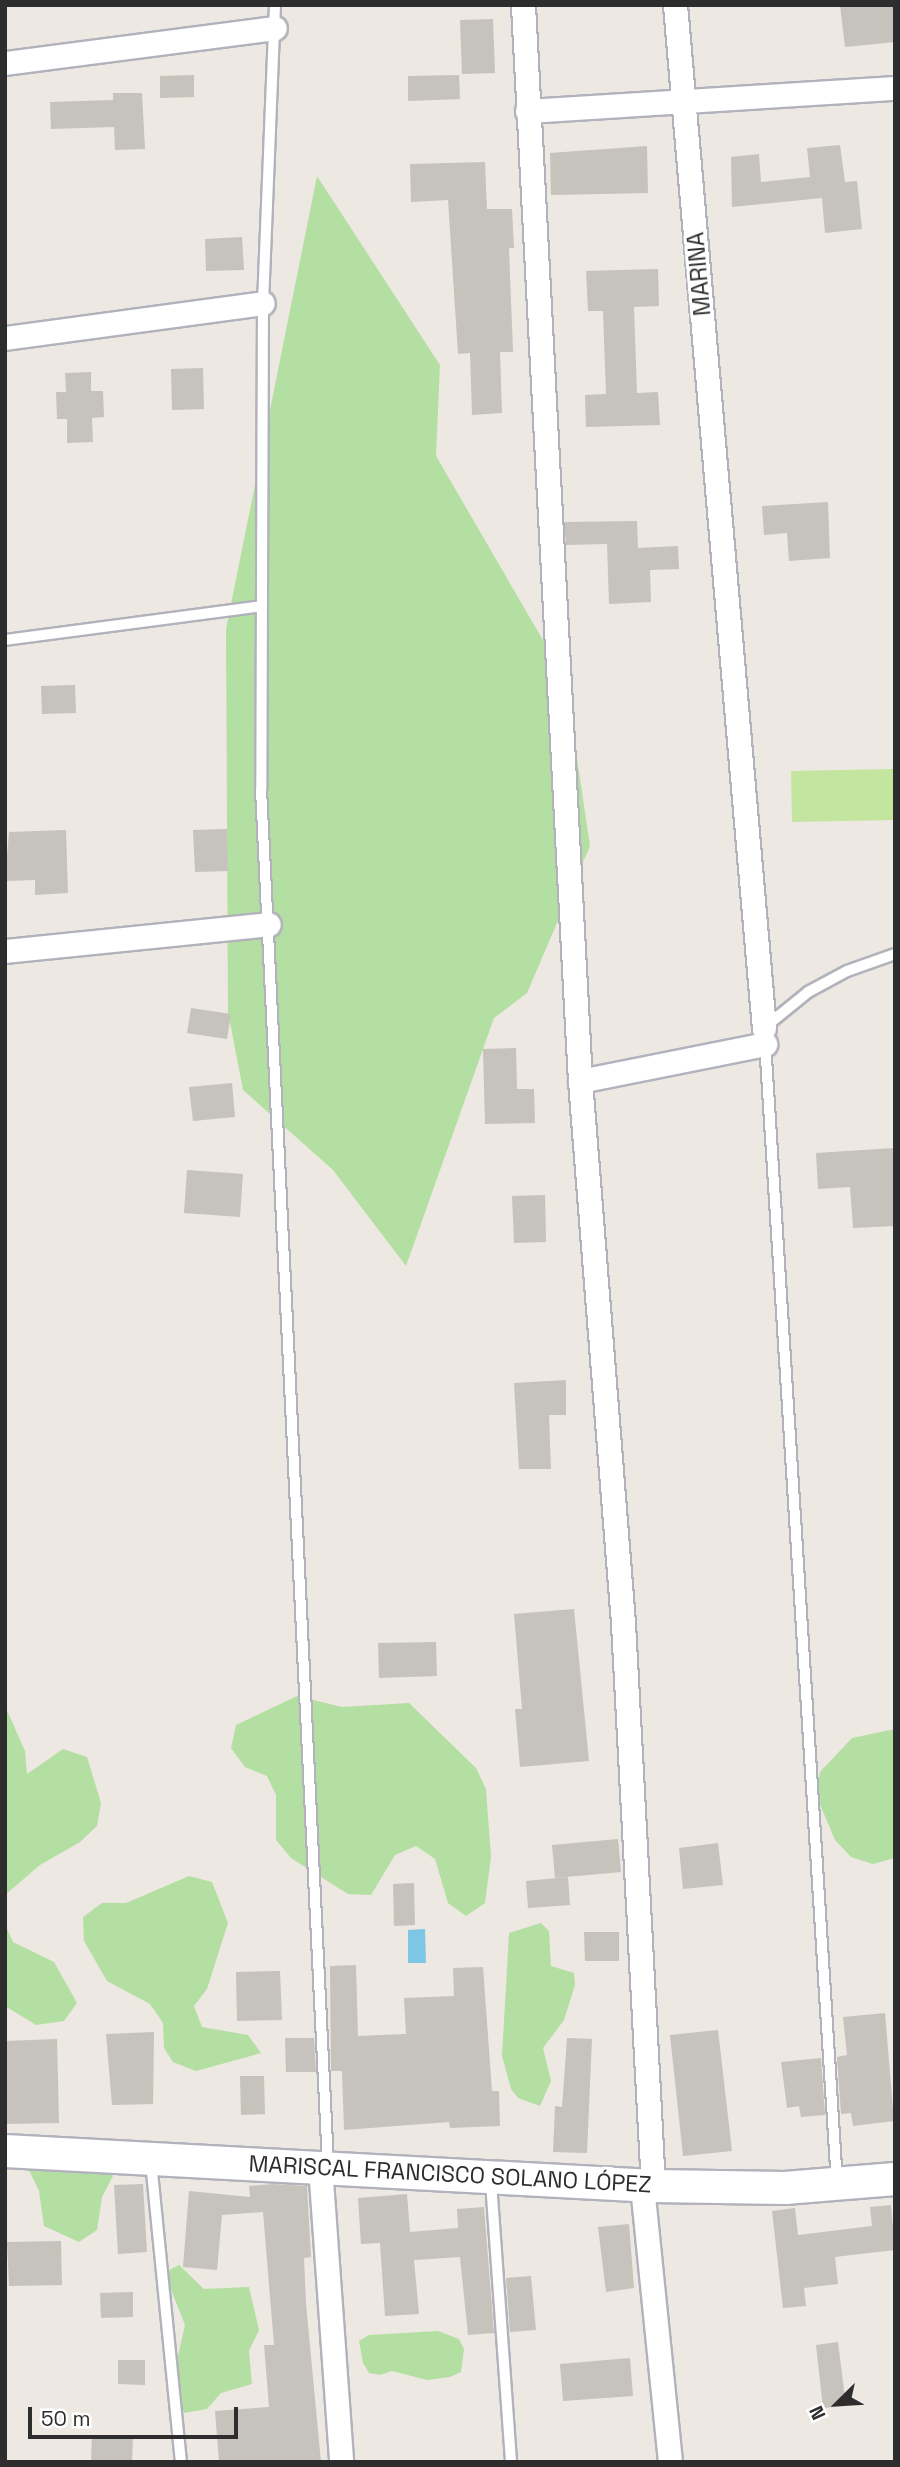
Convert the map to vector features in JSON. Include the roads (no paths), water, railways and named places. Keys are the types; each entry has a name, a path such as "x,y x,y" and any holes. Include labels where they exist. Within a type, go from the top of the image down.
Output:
{"main road":[{"name":"MARISCAL FRANCISCO SOLANO LÓPEZ","path":"5,2151 151,2155 647,2186 837,2185 895,2179"}],"street":[{"path":"523,5 580,1081 623,1623 647,2186 670,2462"},
{"name":"MARINA","path":"675,5 765,1036"},
{"path":"5,63 275,17"},
{"path":"527,111 895,88"},
{"path":"5,338 263,303"},
{"path":"5,951 269,924"},
{"path":"580,1081 765,1036"},
{"path":"324,2167 341,2462"}],"lane":[{"path":"275,17 263,303 261,789 324,2167"},
{"path":"5,640 262,606"},
{"path":"837,2185 765,1036 808,992 847,971 895,954"},
{"path":"151,2155 181,2462"},
{"path":"490,2177 511,2462"}],"water":[{"path":"425,1929 426,1963 408,1963 408,1930"}]}
